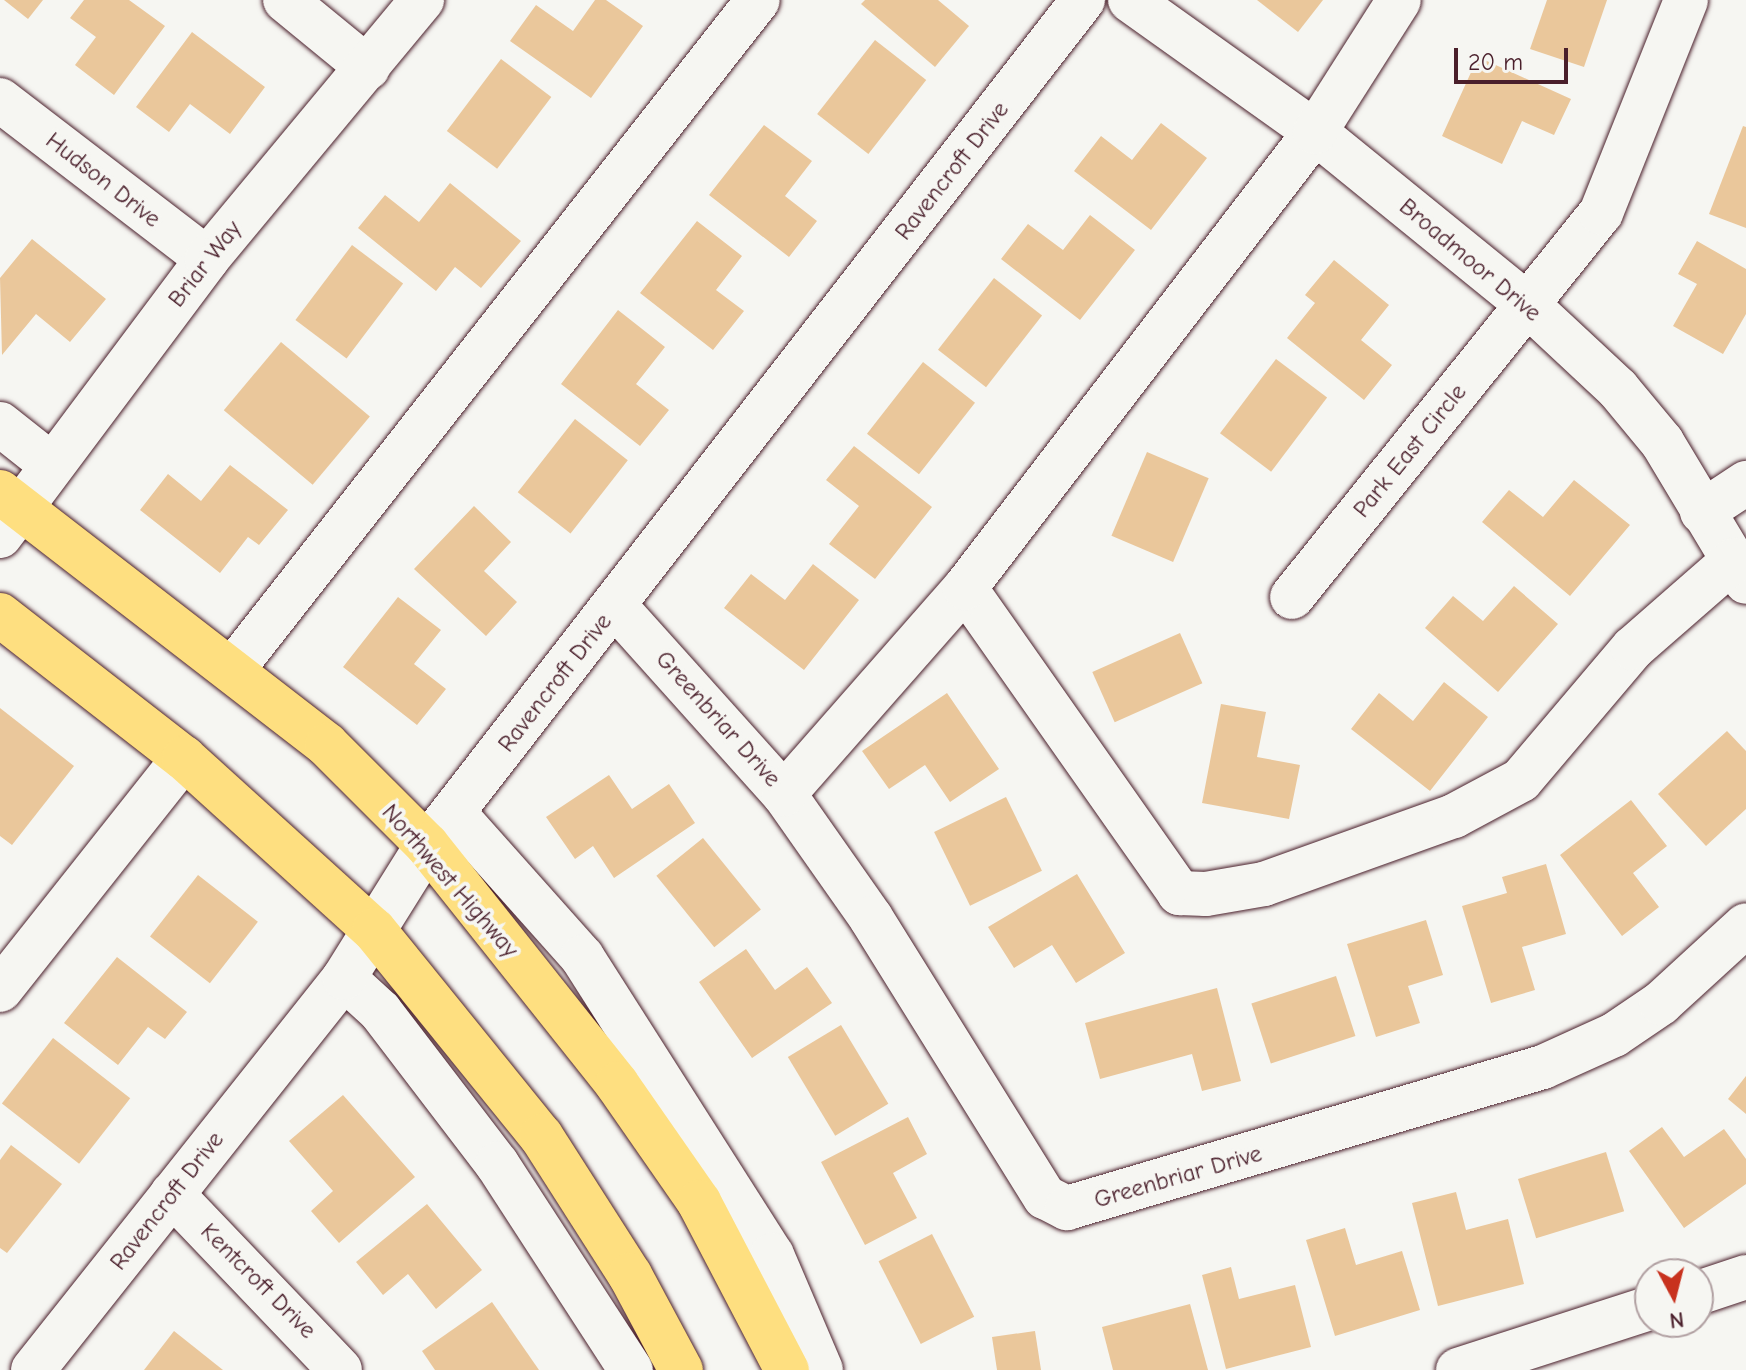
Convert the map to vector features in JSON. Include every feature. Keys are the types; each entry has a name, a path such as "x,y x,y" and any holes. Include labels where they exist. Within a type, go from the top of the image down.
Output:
{"main road":[{"name":"Northwest Highway","path":"6,512 233,669 327,745 427,845 617,1084 699,1202 787,1370"},
{"path":"0,615 184,758 374,930 541,1136 630,1275 681,1370"}],"street":[{"path":"285,0 368,68"},
{"name":"Briar Way","path":"6,512 52,465 207,259 422,0"},
{"path":"233,669 758,0"},
{"name":"Ravencroft Drive","path":"33,1370 344,978 427,845 616,607 1083,0"},
{"name":"Broadmoor Drive","path":"1130,0 1315,132 1528,305 1618,389 1662,442 1740,571"},
{"path":"784,794 965,588 1315,132 1399,0"},
{"name":"Park East Circle","path":"1292,597 1601,213 1686,0"},
{"name":"Hudson Drive","path":"0,100 207,259"},
{"path":"0,424 52,465"},
{"path":"1702,512 1746,483"},
{"path":"965,588 1179,893 1206,894 1264,884 1454,816 1521,780 1633,648 1740,571"},
{"name":"Greenbriar Drive","path":"616,607 784,794 871,918 1045,1197 1067,1208 1543,1067 1614,1035 1661,1003 1746,925"},
{"path":"0,990 184,758"},
{"path":"453,812 582,957 772,1255 821,1370"},
{"path":"344,978 380,1011 497,1164 631,1370"},
{"name":"Kentcroft Drive","path":"172,1194 340,1370"},
{"path":"1714,1288 1746,1277"},
{"path":"1458,1370 1634,1313"}],"building":[{"path":"4,0 43,0 28,19"},
{"path":"84,0 129,0 165,26 114,95 75,65 96,37 70,18"},
{"path":"595,0 606,0 643,26 591,98 510,41 536,5 573,31"},
{"path":"865,0 938,0 969,26 935,67 861,4"},
{"path":"1257,0 1323,0 1298,32"},
{"path":"1547,0 1607,0 1584,67 1530,49"},
{"path":"192,32 265,87 230,134 190,104 169,132 136,107"},
{"path":"875,40 926,80 868,154 817,114"},
{"path":"1478,57 1571,99 1554,135 1522,121 1502,164 1442,136"},
{"path":"501,59 551,97 497,169 447,131"},
{"path":"1161,123 1207,158 1151,230 1074,171 1101,136 1132,160"},
{"path":"764,125 812,161 785,196 817,221 789,257 709,195"},
{"path":"1743,126 1746,127 1746,228 1709,214"},
{"path":"450,183 521,241 481,288 455,267 436,291 358,228 385,195 419,222"},
{"path":"1090,215 1135,250 1080,320 1001,259 1028,224 1063,250"},
{"path":"697,221 742,256 716,290 744,311 713,350 640,293"},
{"path":"32,239 106,299 70,342 36,314 2,355 0,278"},
{"path":"1697,241 1746,269 1746,314 1723,354 1673,326 1697,284 1678,274"},
{"path":"352,245 403,284 347,359 295,320"},
{"path":"1334,260 1389,305 1361,340 1392,365 1364,400 1287,338 1315,303 1305,295"},
{"path":"994,278 1042,316 986,387 938,350"},
{"path":"618,310 665,347 636,384 669,410 640,446 561,384"},
{"path":"281,342 370,417 313,485 224,410"},
{"path":"1276,359 1327,398 1271,472 1220,433"},
{"path":"923,362 975,403 919,474 867,434"},
{"path":"575,419 628,460 571,534 518,492"},
{"path":"854,446 932,507 875,579 829,544 859,506 826,480"},
{"path":"1147,452 1209,478 1173,562 1111,536"},
{"path":"230,465 288,510 259,545 248,537 220,573 140,510 168,474 201,501"},
{"path":"1574,480 1630,525 1570,596 1482,522 1509,490 1543,517"},
{"path":"474,506 511,542 484,571 517,602 486,636 414,569"},
{"path":"813,564 859,600 804,670 724,608 751,574 785,600"},
{"path":"1514,586 1558,624 1498,692 1425,628 1453,596 1483,621"},
{"path":"398,597 441,630 414,664 446,689 417,725 343,667"},
{"path":"1180,633 1202,683 1115,722 1092,672"},
{"path":"1444,682 1488,717 1430,791 1351,729 1379,693 1413,721"},
{"path":"947,693 999,769 950,802 925,765 889,789 862,751"},
{"path":"1221,704 1266,712 1257,757 1300,765 1289,819 1202,803"},
{"path":"0,708 74,766 12,845 0,836"},
{"path":"1727,731 1746,751 1746,809 1706,846 1658,794"},
{"path":"609,775 632,809 669,784 695,823 614,878 593,846 575,859 546,817"},
{"path":"1006,797 1042,871 970,906 934,832"},
{"path":"1631,800 1667,846 1633,873 1659,907 1622,936 1560,855"},
{"path":"703,838 761,909 714,947 656,876"},
{"path":"1546,864 1566,934 1522,947 1535,990 1491,1003 1462,906 1507,893 1502,877"},
{"path":"1077,874 1125,953 1076,983 1052,945 1014,968 988,927"},
{"path":"198,875 258,922 210,983 150,936"},
{"path":"1426,920 1443,975 1408,986 1420,1023 1376,1037 1347,944"},
{"path":"746,949 775,990 807,967 832,1003 752,1058 699,982"},
{"path":"117,957 187,1012 165,1039 148,1027 118,1065 64,1023"},
{"path":"1336,976 1355,1036 1271,1063 1251,1004"},
{"path":"1217,988 1241,1081 1202,1091 1192,1054 1100,1079 1085,1023"},
{"path":"841,1025 888,1104 835,1136 788,1057"},
{"path":"53,1038 130,1098 79,1164 2,1103"},
{"path":"1746,1076 1746,1114 1728,1099"},
{"path":"343,1095 415,1177 339,1243 311,1211 333,1191 289,1141"},
{"path":"908,1117 927,1154 893,1173 917,1218 865,1245 821,1162"},
{"path":"1662,1127 1684,1157 1724,1129 1746,1159 1746,1184 1684,1228 1629,1151"},
{"path":"11,1145 62,1184 7,1253 0,1248 0,1160"},
{"path":"1606,1152 1624,1211 1536,1238 1518,1179"},
{"path":"1456,1192 1466,1230 1508,1219 1524,1284 1438,1306 1412,1203"},
{"path":"427,1204 482,1270 436,1309 408,1274 383,1295 356,1262"},
{"path":"1345,1228 1356,1265 1402,1251 1420,1310 1335,1336 1306,1240"},
{"path":"932,1234 974,1317 921,1344 879,1261"},
{"path":"1231,1267 1239,1299 1295,1285 1311,1347 1226,1369 1202,1275"},
{"path":"492,1302 539,1370 435,1370 422,1351"},
{"path":"1190,1304 1208,1370 1113,1370 1102,1327"},
{"path":"174,1331 223,1370 144,1370"},
{"path":"1035,1331 1041,1370 997,1370 992,1337"}]}
